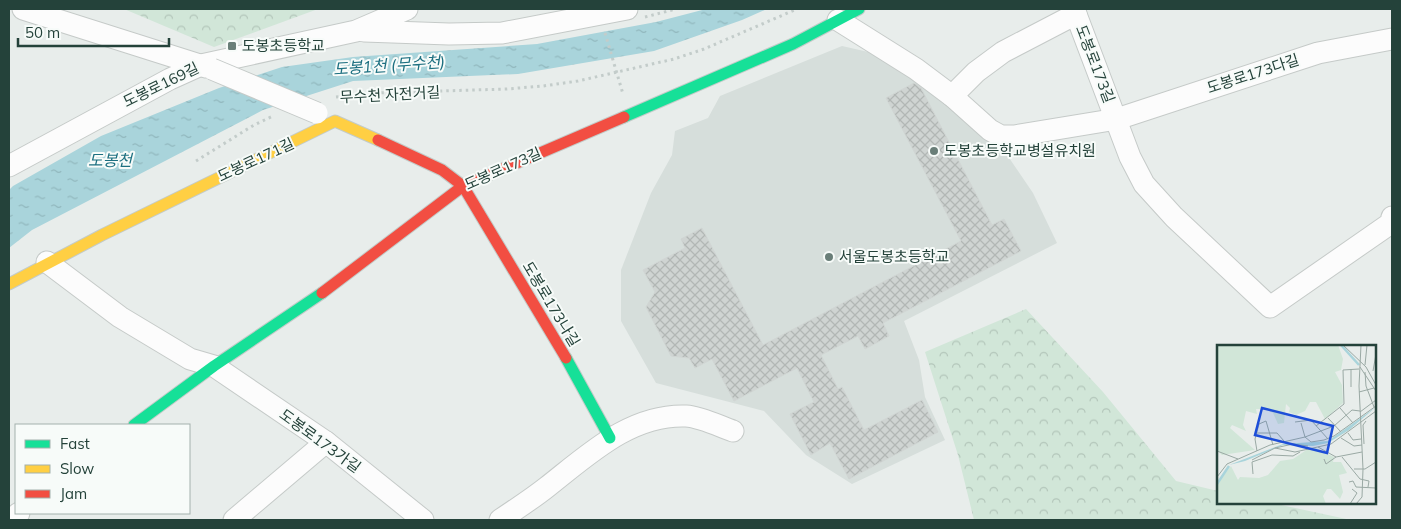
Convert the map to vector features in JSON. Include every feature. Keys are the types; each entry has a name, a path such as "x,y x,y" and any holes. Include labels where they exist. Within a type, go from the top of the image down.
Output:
{"street":[{"path":"23,9 207,67 327,111 448,174 463,186"},
{"name":"도봉로169길","path":"9,166 153,88 207,67 356,31 407,9"},
{"name":"도봉로173길","path":"135,424 214,366 322,293 463,186 744,66 793,44 859,9"},
{"path":"952,96 976,72 1003,52 1075,11"},
{"name":"도봉로173길","path":"1075,11 1097,72 1117,119"},
{"name":"도봉로169길","path":"356,31 449,34 502,33 635,13"},
{"name":"도봉로173다길","path":"838,20 916,69 952,96 990,130 1001,136 1036,134 1117,119 1318,53 1392,39"},
{"name":"도봉로171길","path":"9,284 47,262 245,164 327,111"},
{"path":"1117,119 1130,157 1144,184 1157,200 1270,307 1392,220"},
{"name":"도봉로173나길","path":"463,186 558,343 610,438"},
{"path":"47,262 120,317 190,359 214,366"},
{"name":"도봉로173가길","path":"214,366 326,442 422,520"},
{"path":"500,520 545,489 610,438 649,420 688,416 733,432"},
{"path":"234,520 326,442"}],"path":[{"path":"635,13 676,9"},
{"name":"무수천 자전거길","path":"327,111 374,93 476,91 578,81 674,59 704,49 797,9"},
{"path":"604,27 616,71"},
{"path":"189,166 254,124 280,113"}],"shaded area":[{"name":"서울도봉초등학교","path":"842,46 877,54 929,82 1001,146 1033,193 1057,243 904,321 919,360 925,397 945,440 852,484 806,455 764,411 656,383 621,321 621,270 651,193 672,155 675,131 708,118 720,96"}],"green space":[{"path":"124,9 318,9 214,47"},
{"path":"1026,309 1103,392 1176,481 1217,491 1217,504 1277,504 1351,520 974,520 958,455 925,352"}],"water":[{"name":"도봉천","path":"706,9 767,9 742,20 654,51 518,74 353,81 263,110 32,230 9,248 9,190 13,186 101,136 219,88 282,67 353,57 537,44 656,22"}],"building":[{"path":"914,83 921,88 992,225 1004,219 1021,251 883,323 889,336 865,349 858,336 821,355 838,389 842,387 864,430 922,400 938,432 849,479 830,443 811,455 790,414 814,402 797,368 734,401 712,359 695,368 689,358 671,356 646,307 655,292 643,270 685,248 681,239 702,228 763,345 961,241 886,98"}],"traffic: fast":[{"path":"624,117 793,44 859,9"},
{"path":"135,424 214,366 322,293"},
{"path":"566,358 610,438"}],"traffic: slow":[{"path":"9,284 102,235 335,121 378,140"}],"traffic: jam":[{"path":"322,293 463,186 624,117"},
{"path":"378,140 442,170 463,186 566,358"}],"place":[{"name":"도봉초등학교","path":"232,46"},
{"name":"도봉초등학교병설유치원","path":"934,151"},
{"name":"서울도봉초등학교","path":"829,257"}],"water label":[{"name":"도봉1천 (무수천)","path":"389,65"}]}
